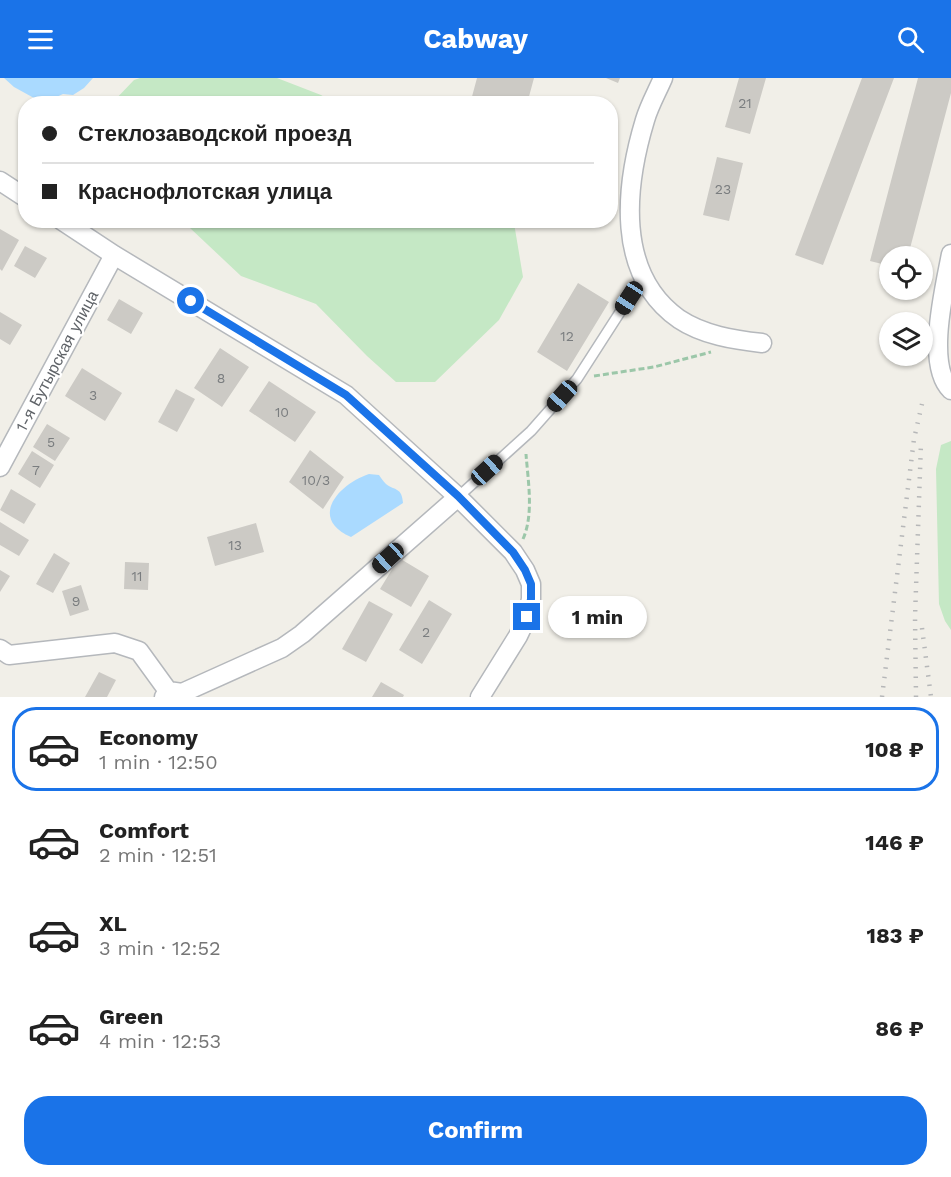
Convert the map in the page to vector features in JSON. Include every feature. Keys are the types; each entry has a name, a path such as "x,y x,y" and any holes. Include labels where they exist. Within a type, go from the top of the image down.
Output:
{"street":[{"path":"663,78 645,118 634,162 631,240 642,278 656,298 679,319 711,334 762,343"},
{"path":"0,181 18,193"},
{"path":"73,228 346,395 458,496 513,552 531,584 531,599 527,617 518,636 480,697"},
{"path":"951,254 938,325 939,366 944,384 951,390"},
{"name":"1-я Бутырская улица","path":"0,467 114,255"},
{"path":"0,649 9,655 116,643 139,651 166,694 182,693 282,648 302,634 458,496"}],"lane":[{"path":"458,496 531,431 577,378 642,278"}],"path":[{"path":"577,378 654,367 712,352"},
{"path":"513,552 527,532 529,507 526,445 531,431"}],"green space":[{"path":"140,78 277,78 323,96 119,96 134,80"},
{"path":"190,228 515,228 523,277 499,320 435,382 396,382 316,304 241,276"},
{"path":"951,441 951,630 939,604 936,469 941,445"}],"water":[{"path":"4,78 93,78 73,95 30,96"},
{"path":"369,474 379,475 386,484 400,492 403,503 351,537 338,529 331,521 330,511 333,502 347,485"}],"building":[{"path":"477,78 534,78 529,96 472,96"},
{"path":"606,78 620,78 618,83"},
{"path":"739,78 766,78 750,134 725,127"},
{"path":"862,78 894,78 823,265 795,255"},
{"path":"918,78 951,78 951,93 911,246 879,246 879,263 870,261"},
{"path":"717,157 743,163 729,221 703,215"},
{"path":"0,229 19,240 2,271 0,269"},
{"path":"25,246 47,258 35,278 14,266"},
{"path":"578,283 609,302 567,371 537,352"},
{"path":"119,299 143,313 131,334 107,320"},
{"path":"0,312 22,325 10,345 0,339"},
{"path":"220,348 249,367 222,407 194,388"},
{"path":"82,368 122,393 105,421 65,396"},
{"path":"269,381 316,412 295,442 249,411"},
{"path":"176,389 195,399 177,432 158,422"},
{"path":"47,424 70,438 55,461 33,447"},
{"path":"310,450 344,477 323,509 289,482"},
{"path":"32,451 54,465 40,488 18,474"},
{"path":"11,489 36,504 24,524 0,510"},
{"path":"0,522 29,540 19,556 0,545"},
{"path":"256,523 264,552 215,566 207,537"},
{"path":"54,553 70,563 53,593 36,584"},
{"path":"399,558 429,576 411,607 380,589"},
{"path":"125,562 149,563 148,590 124,589"},
{"path":"0,570 10,576 0,592"},
{"path":"81,585 89,610 70,616 62,591"},
{"path":"429,600 452,614 422,664 399,650"},
{"path":"369,601 393,614 366,662 342,649"},
{"path":"99,672 116,680 107,697 85,697"},
{"path":"381,682 404,695 403,697 372,697"}],"railway":[{"path":"882,697 914,439 922,404"},
{"path":"916,697 915,617 921,443"},
{"path":"922,628 931,697"}],"route":[{"path":"191,301 346,395 458,496 513,552 525,570 531,584 531,599 527,617"}]}
